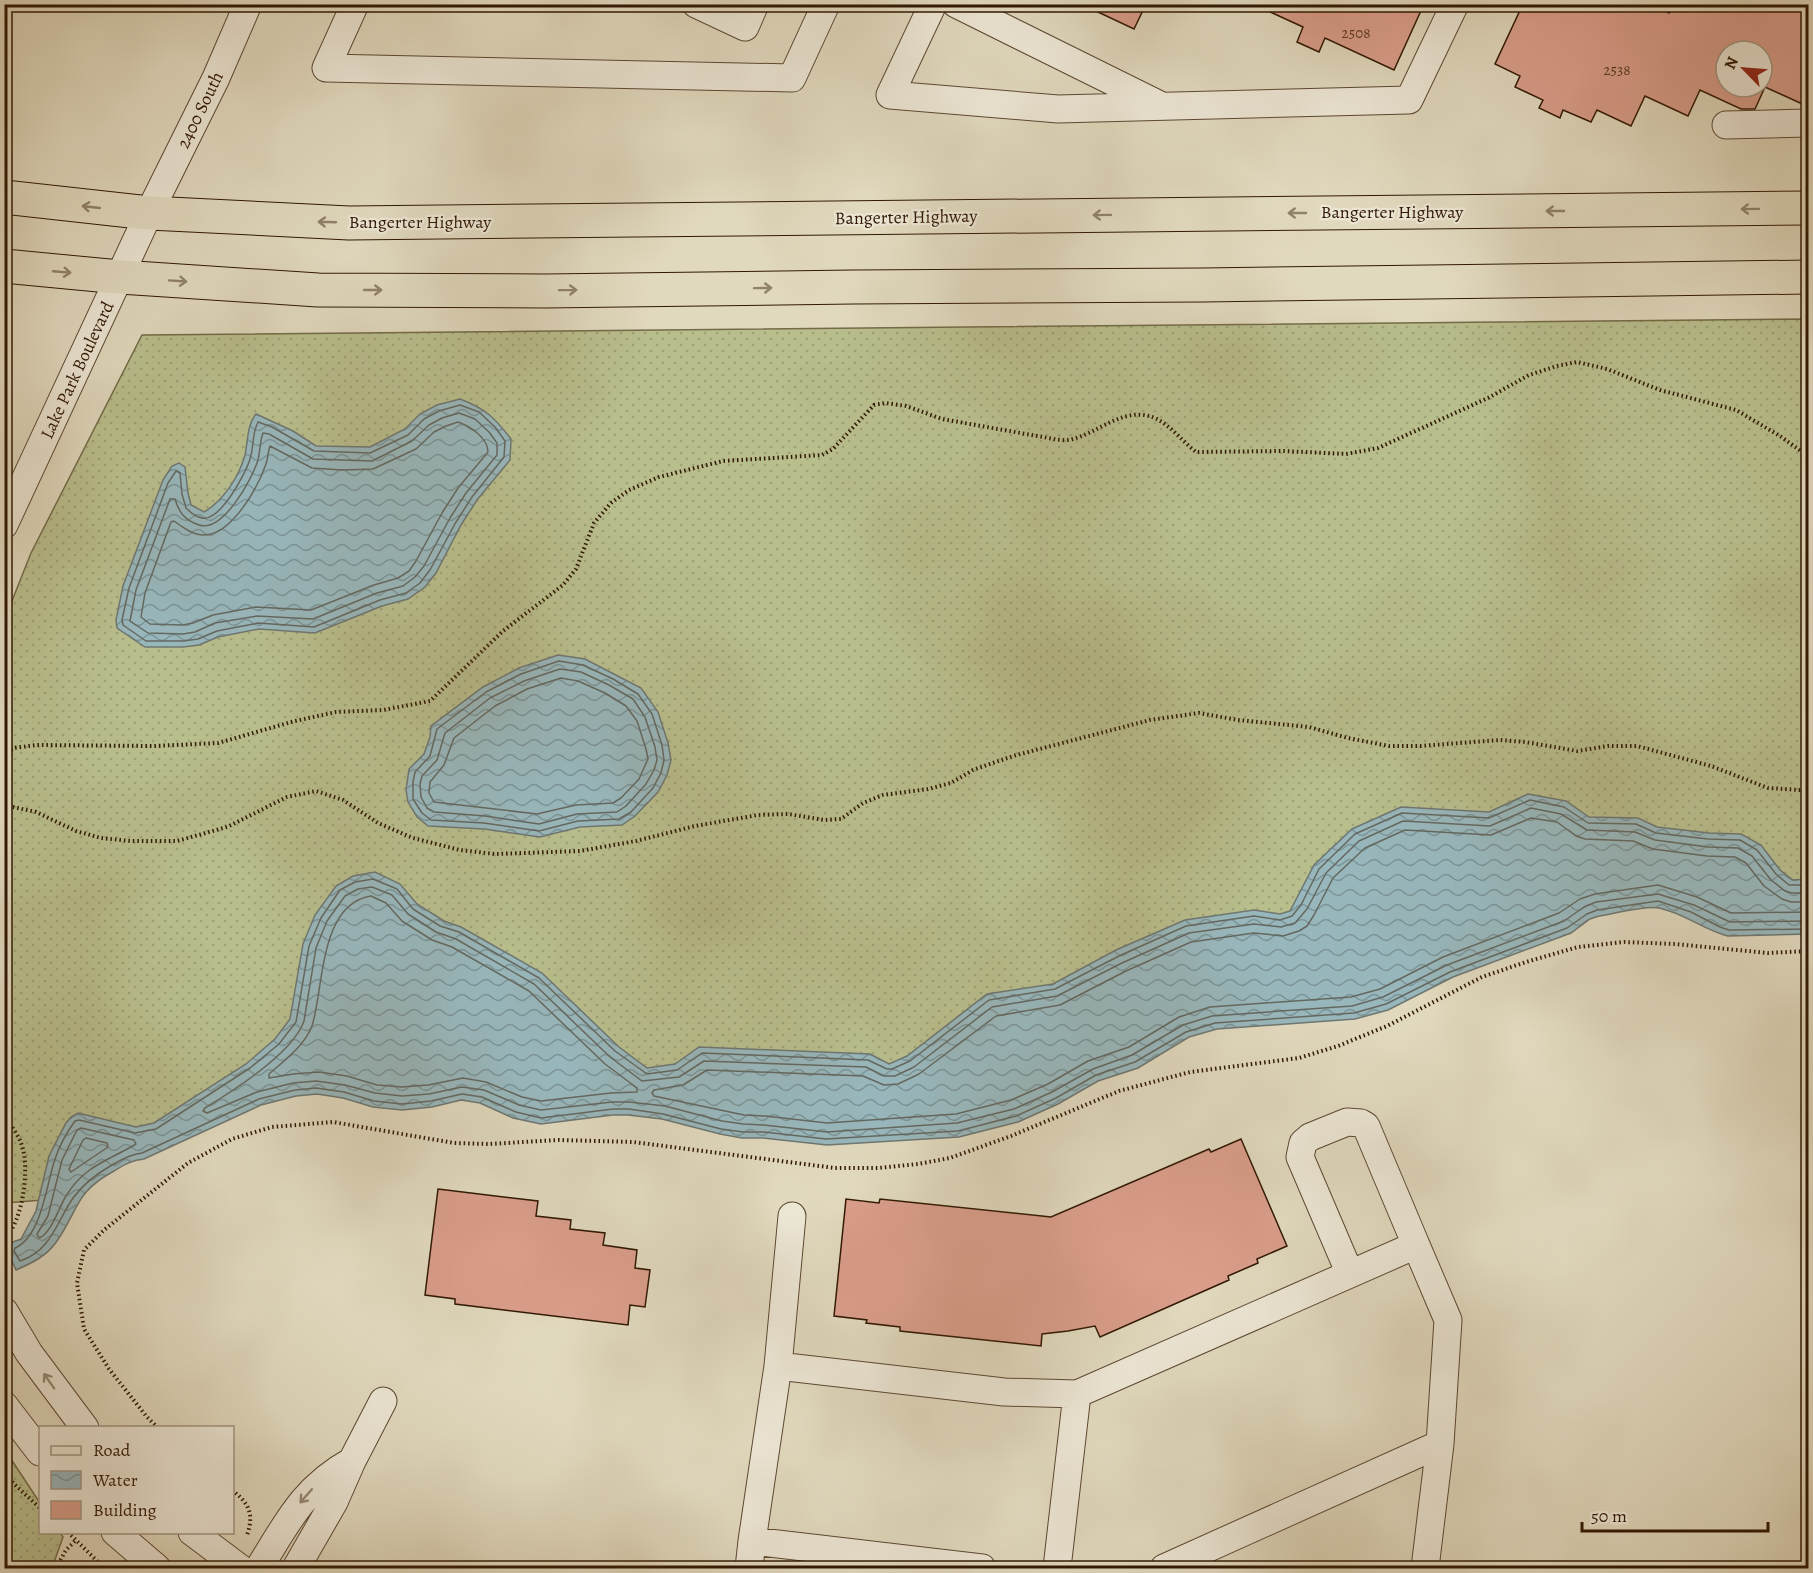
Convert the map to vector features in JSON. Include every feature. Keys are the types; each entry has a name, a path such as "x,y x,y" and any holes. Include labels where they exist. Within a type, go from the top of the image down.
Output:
{"highway":[{"name":"Bangerter Highway","path":"4,197 149,213 290,221 417,223 1809,208"},
{"path":"4,266 120,277 318,290 544,291 853,286 1238,285 1809,277"}],"street":[{"name":"2400 South","path":"149,213 216,78 248,4"},
{"path":"355,4 326,68 792,78 826,4"},
{"path":"696,4 745,27 755,4"},
{"path":"933,4 890,95 1058,109 1409,100 1455,4"},
{"path":"956,4 1163,106"},
{"path":"1726,125 1809,123"},
{"name":"Lake Park Boulevard","path":"4,525 149,213"},
{"path":"1350,1274 1300,1157 1303,1143 1310,1137 1347,1122 1361,1123 1366,1126 1448,1320 1440,1444 1425,1569"},
{"path":"749,1569 778,1366 792,1216"},
{"path":"778,1366 1004,1392 1077,1394 1416,1245"},
{"path":"4,1311 29,1353 83,1426"},
{"path":"1057,1569 1077,1394"},
{"path":"296,1569 334,1502 383,1401"},
{"path":"4,1405 39,1451"},
{"path":"1164,1569 1440,1444"},
{"path":"259,1569 303,1498 333,1471 352,1461"},
{"path":"116,1534 157,1569"},
{"path":"193,1534 240,1569"},
{"path":"752,1541 973,1568"}],"path":[{"path":"4,755 13,748 37,745 154,746 218,743 336,712 383,710 430,701 503,631 562,585 576,569 594,524 610,503 629,490 659,477 723,461 822,455 833,449 874,405 886,403 906,406 942,419 1054,439 1070,440 1117,419 1137,415 1155,419 1172,430 1196,452 1284,451 1346,454 1378,448 1488,398 1529,375 1577,362 1607,369 1660,390 1736,410 1809,456"},
{"path":"4,805 36,812 76,831 101,838 130,841 177,841 227,827 287,797 316,791 343,800 386,827 413,838 460,850 495,854 570,851 636,841 695,826 758,815 788,814 824,820 841,819 862,803 883,795 928,789 951,783 973,770 1012,756 1150,720 1199,713 1238,720 1309,727 1347,738 1389,746 1500,740 1576,751 1608,746 1637,746 1711,766 1768,788 1809,788"},
{"path":"156,1426 110,1369 84,1329 77,1283 84,1250 104,1230 188,1163 232,1139 272,1127 333,1122 454,1143 489,1144 559,1140 633,1142 836,1168 878,1168 918,1164 950,1158 1001,1140 1119,1091 1190,1072 1299,1058 1338,1046 1387,1026 1482,977 1578,947 1624,942 1675,944 1768,953 1809,951"},
{"path":"4,1117 15,1129 24,1153 24,1185 20,1210 12,1232 4,1239"},
{"path":"4,1471 14,1484 39,1507"},
{"path":"234,1492 241,1497 249,1510 251,1522 245,1542"},
{"path":"69,1534 104,1569"},
{"path":"56,1569 66,1550 76,1540"}],"green space":[{"path":"1808,319 1808,885 1594,893 917,1099 275,1071 43,1200 5,1203 4,621 31,553 142,335"},
{"path":"5,1450 39,1501 39,1534 61,1534 63,1537 52,1568 5,1568"}],"water":[{"path":"460,399 483,410 505,431 511,439 510,460 477,500 436,573 425,587 408,599 382,606 315,633 259,629 183,647 145,647 117,628 116,620 123,586 163,480 172,466 179,463 185,467 191,505 204,512 218,502 239,472 245,455 249,428 256,414 293,431 316,446 370,447 405,429 420,414 437,405"},
{"path":"558,655 585,659 641,688 658,712 671,760 667,775 658,792 635,816 622,825 580,827 540,837 484,829 428,826 417,817 408,802 406,790 409,769 424,754 431,726 483,687 519,668"},
{"path":"1528,794 1566,801 1589,817 1638,818 1657,827 1741,834 1761,845 1780,870 1793,880 1808,879 1808,934 1728,936 1668,910 1654,907 1599,916 1590,919 1571,933 1453,977 1388,1010 1355,1019 1217,1029 1189,1037 1138,1068 1098,1081 1058,1104 1018,1122 959,1137 827,1145 742,1138 662,1119 628,1115 541,1124 513,1118 480,1103 461,1100 432,1107 402,1110 373,1107 343,1098 317,1094 296,1096 261,1105 144,1159 128,1163 101,1179 79,1202 53,1246 28,1265 16,1270 5,1245 21,1239 36,1211 49,1156 71,1117 78,1113 136,1127 154,1123 246,1064 275,1039 290,1019 303,944 315,915 336,886 353,876 375,872 400,884 417,904 444,921 461,927 542,973 619,1047 647,1068 675,1064 699,1047 870,1054 889,1064 907,1056 987,994 1053,984 1116,950 1185,920 1254,910 1280,914 1290,911 1314,865 1352,829 1401,807 1489,812"}],"building":[{"path":"1081,4 1146,4 1134,29"},
{"path":"1253,4 1424,4 1394,70 1325,38 1319,52 1297,42 1303,27"},
{"path":"1523,4 1651,4 1669,13 1673,4 1809,4 1809,107 1774,91 1774,39 1714,39 1714,96 1700,90 1688,116 1645,96 1631,126 1597,110 1591,122 1563,110 1560,118 1539,108 1543,100 1515,87 1520,76 1495,64"},
{"path":"1719,99 1760,99 1755,109 1741,109"},
{"path":"1241,1139 1287,1246 1257,1259 1258,1263 1228,1276 1229,1280 1100,1337 1095,1326 1042,1334 1041,1346 900,1331 900,1327 834,1316 846,1199 879,1203 880,1199 1051,1217 1209,1149 1211,1152"},
{"path":"438,1189 538,1201 536,1216 571,1220 570,1229 605,1233 603,1245 637,1250 635,1268 650,1270 645,1307 630,1305 628,1325 455,1304 455,1299 425,1295"}]}
